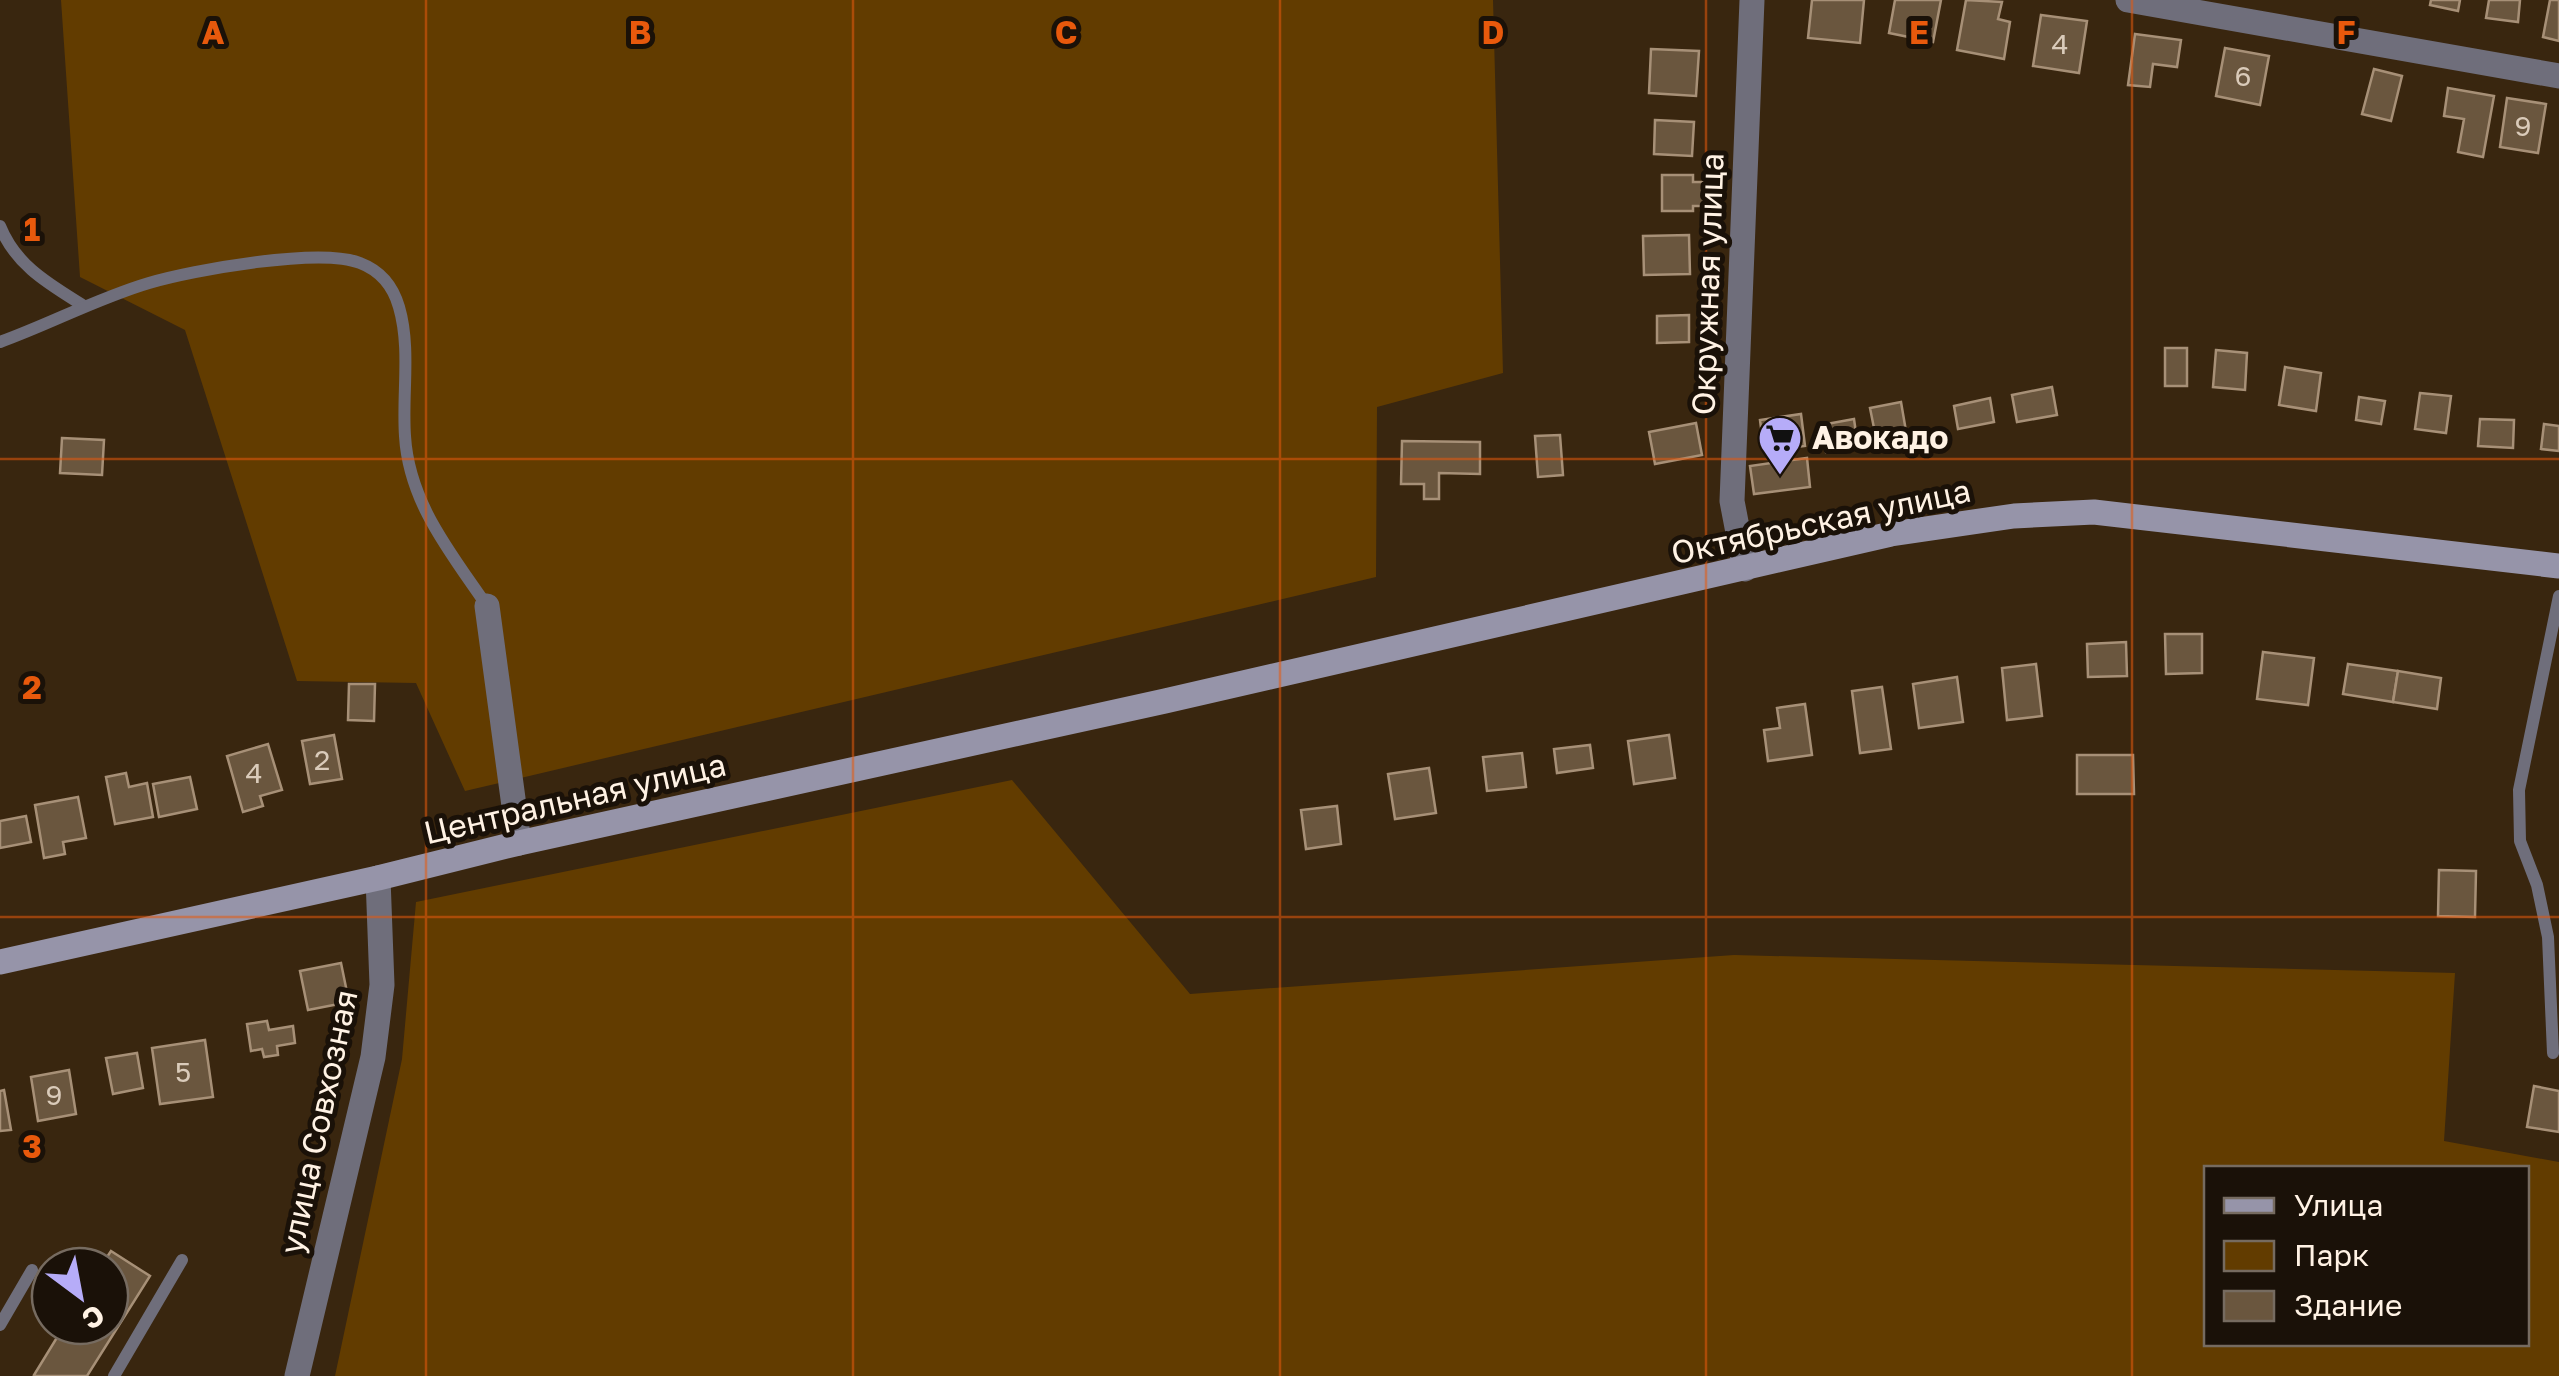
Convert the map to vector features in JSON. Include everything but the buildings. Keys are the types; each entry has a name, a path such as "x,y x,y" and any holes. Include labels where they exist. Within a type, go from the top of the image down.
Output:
{"main road":[{"name":"Октябрьская улица","path":"1164,701 1891,534 2014,516 2094,512 2559,566"},
{"name":"Центральная улица","path":"0,962 1164,701"}],"street":[{"name":"Окружная улица","path":"1745,570 1732,501 1752,0"},
{"path":"2128,0 2559,76"},
{"path":"487,606 518,843"},
{"name":"улица Совхозная","path":"297,1376 373,1058 382,984 378,878"}],"lane":[{"path":"0,226 22,262 84,306"},
{"path":"0,342 150,282 219,267 301,258 339,258 362,264 376,272 393,291 403,324 405,436 414,485 426,514 487,606"},
{"path":"2553,1053 2548,937 2537,885 2520,841 2519,790 2559,596"},
{"path":"114,1376 182,1260"},
{"path":"0,1325 30,1273"}],"green space":[{"path":"61,0 1493,0 1503,373 1377,407 1376,577 465,791 416,683 297,681 185,330 80,277"},
{"path":"1012,780 1190,994 1734,955 2455,973 2444,1141 2559,1162 2559,1376 335,1376 402,1059 416,902"}],"place":[{"name":"Авокадо","path":"1780,476"}]}
